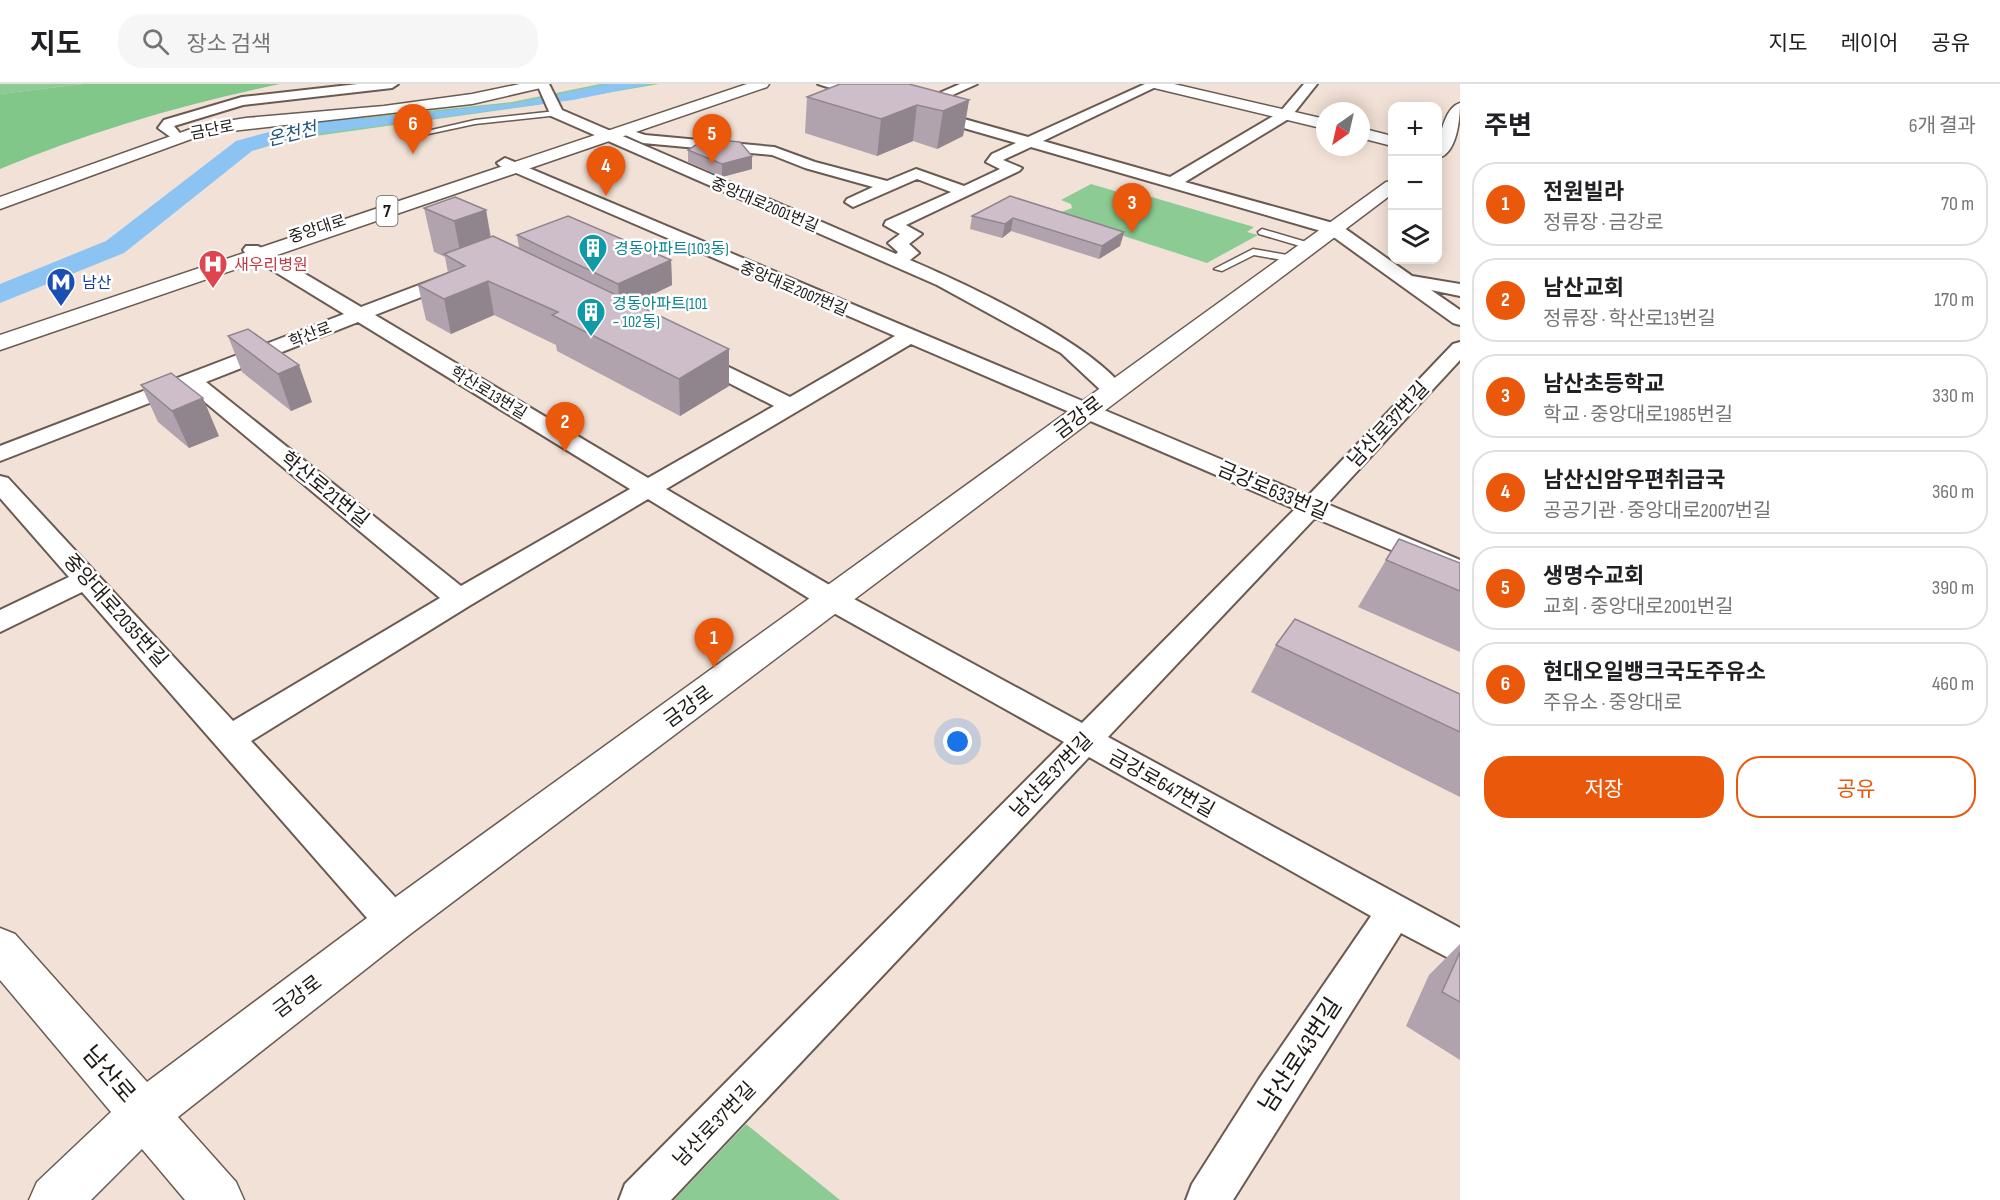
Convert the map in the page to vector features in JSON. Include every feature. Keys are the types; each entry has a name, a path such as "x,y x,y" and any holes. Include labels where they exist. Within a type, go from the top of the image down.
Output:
{"street":[{"path":"176,137 165,128 169,123 232,103 392,84"},
{"name":"중앙대로","path":"610,133 745,84"},
{"name":"중앙대로","path":"0,343 509,165 762,84"},
{"path":"824,84 1334,229 1460,319"},
{"path":"900,106 971,84"},
{"path":"898,260 910,253 897,243 913,234 892,225 1014,168 994,162 997,157 1155,84 1316,122"},
{"path":"1172,183 1286,115 1311,84"},
{"path":"548,96 610,133 643,139 774,151 810,165 888,186"},
{"name":"금단로","path":"0,203 176,137 246,123 395,110 472,99 548,96"},
{"path":"1442,144 1460,108"},
{"name":"중앙대로2001번길","path":"610,133 898,260 1068,349 1114,390"},
{"path":"1370,135 1388,140"},
{"path":"978,151 997,157"},
{"path":"1442,153 1460,157"},
{"name":"중앙대로2007번길","path":"509,165 1086,411"},
{"path":"853,202 932,168"},
{"path":"916,174 964,191"},
{"name":"금강로","path":"55,1200 143,1114 394,922 1388,189"},
{"path":"599,222 621,213"},
{"name":"중앙대로","path":"0,336 257,252 360,315"},
{"name":"학산로","path":"0,454 468,273"},
{"path":"1403,278 1460,291"},
{"name":"학산로13번길","path":"360,315 833,600"},
{"path":"230,738 459,599 908,337"},
{"path":"676,348 790,405"},
{"name":"남산로37번길","path":"641,1200 1311,507 1460,348"},
{"name":"학산로21번길","path":"191,380 459,599"},
{"name":"금강로633번길","path":"1086,411 1460,570"},
{"name":"중앙대로2035번길","path":"0,483 88,578 394,922"},
{"path":"0,622 88,578"},
{"name":"금강로647번길","path":"833,600 1460,947"},
{"name":"남산로43번길","path":"1208,1200 1274,1094 1395,911"},
{"name":"남산로","path":"0,948 218,1200"}],"lane":[{"path":"405,137 475,122 548,96"},
{"path":"1262,232 1302,253"},
{"path":"1220,269 1253,252 1302,253"}],"green space":[{"path":"0,84 83,84 0,94"},
{"path":"83,84 280,84 209,100 138,120 68,142 0,169 0,94"},
{"name":"온천천","path":"600,84 659,84 537,105 301,138 295,125 512,102"},
{"path":"1091,184 1118,192 1124,189 1254,227 1247,232 1258,235 1207,263 1056,214 1072,208 1071,204 1061,200"},
{"path":"746,1124 840,1200 674,1200"}],"water":[{"name":"온천천","path":"607,84 651,84 573,100 294,137 293,126 515,103"}],"building":[{"path":"840,84 909,84 969,100 943,111 917,105 881,119 807,97"},
{"path":"705,139 740,142 752,156 722,164 688,150"},
{"path":"1010,196 1124,232 1102,246 1013,218 1005,224 972,216"},
{"path":"455,197 486,210 454,221 424,208"},
{"path":"568,216 671,260 618,284 517,235"},
{"path":"493,236 729,349 679,379 552,315 558,312 488,281 444,299 418,285 465,266 444,254"},
{"path":"248,329 299,365 278,374 228,336"},
{"path":"171,373 203,398 172,411 141,385"},
{"path":"1399,539 1460,563 1460,591 1386,560"},
{"path":"1295,619 1460,694 1460,732 1276,645"},
{"path":"1460,952 1460,1002 1442,992"}],"waterway":[{"name":"온천천","path":"0,294 115,247 244,146 302,129 353,123"}],"place":[{"name":"현대오일뱅크국도주유소","path":"413,154"},
{"name":"생명수교회","path":"712,164"},
{"name":"남산신암우편취급국","path":"606,196"},
{"name":"남산초등학교","path":"1132,233"},
{"name":"경동아파트(103동)","path":"593,274"},
{"name":"새우리병원","path":"213,290"},
{"name":"남산","path":"61,308"},
{"name":"경동아파트(101 ~ 102동)","path":"591,338"},
{"name":"남산교회","path":"565,452"},
{"name":"전원빌라","path":"714,668"}]}
